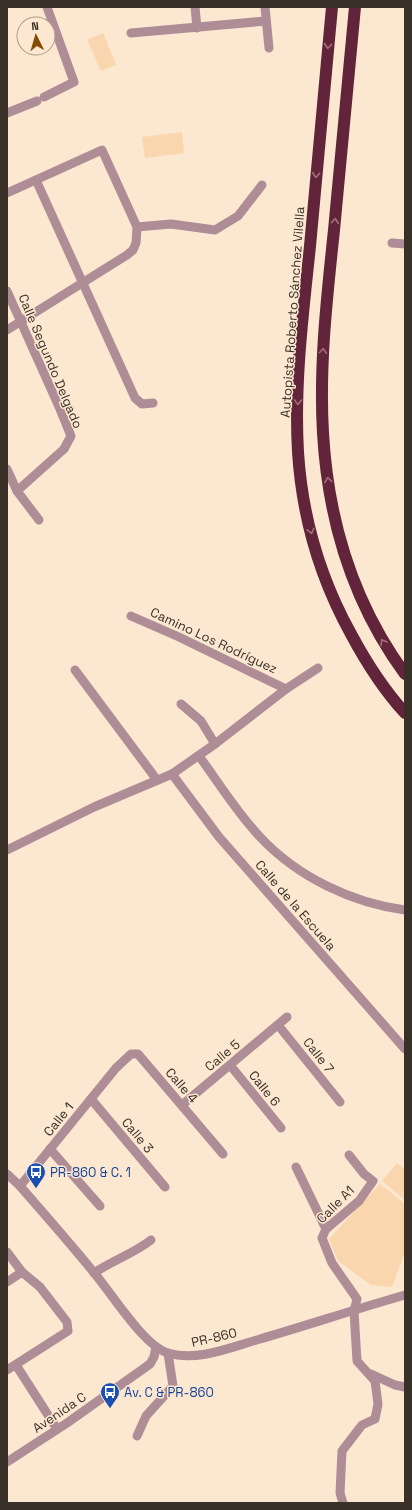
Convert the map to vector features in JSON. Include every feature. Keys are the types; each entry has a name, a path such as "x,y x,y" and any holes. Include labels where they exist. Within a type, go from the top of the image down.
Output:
{"highway":[{"name":"Autopista Roberto Sánchez Vilella","path":"332,7 298,381 298,451 305,508 316,553 328,588 366,663 405,713"},
{"path":"355,7 326,307 323,360 323,434 332,504 350,571 360,598 372,623 391,655 405,674"}],"street":[{"path":"7,112 40,99 74,82 47,7"},
{"path":"195,7 197,28"},
{"path":"265,7 269,48"},
{"path":"131,33 266,21"},
{"path":"7,193 102,150 137,227 136,243 133,250 127,255 7,330"},
{"path":"36,180 135,398 142,404 153,403"},
{"path":"137,227 171,224 215,230 238,216 262,186"},
{"path":"392,243 405,244"},
{"name":"Calle Segundo Delgado","path":"7,291 60,408 71,436 64,449 17,491"},
{"path":"7,470 17,491 39,520"},
{"name":"Camino Los Rodríguez","path":"131,616 179,636 286,689"},
{"path":"7,850 94,807 172,774 199,756 286,689 318,668"},
{"path":"75,670 157,780"},
{"path":"181,704 201,721 215,744"},
{"path":"199,756 260,838 294,866 340,892 367,901 405,910"},
{"name":"Calle de la Escuela","path":"172,774 219,837 405,1049"},
{"name":"Calle 5","path":"182,1105 287,1017"},
{"name":"Calle 7","path":"278,1025 340,1102"},
{"name":"Calle 4","path":"116,1068 131,1054 138,1054 223,1154"},
{"name":"Calle 6","path":"230,1065 281,1128"},
{"name":"Calle 1","path":"20,1186 116,1068"},
{"name":"Calle 3","path":"91,1099 165,1187"},
{"path":"50,1149 100,1206"},
{"name":"Calle A1","path":"343,1503 340,1493 342,1451 362,1425 375,1419 378,1404 375,1381 357,1361 354,1311 357,1299 332,1263 322,1238 326,1229 359,1201 373,1180 364,1174 349,1155"},
{"path":"296,1168 326,1229"},
{"name":"PR-860","path":"7,1174 20,1186 94,1273 139,1331 156,1347 168,1353 186,1356 205,1354 405,1295"},
{"path":"94,1273 107,1264 139,1249 151,1240"},
{"path":"7,1252 22,1272 44,1293 67,1322 68,1331 7,1370"},
{"path":"7,1282 22,1272"},
{"name":"Avenida C","path":"7,1462 57,1430 150,1364 154,1357 156,1347"},
{"path":"137,1436 146,1416 173,1386 168,1353"},
{"path":"16,1365 57,1430"},
{"path":"365,1370 395,1385 405,1387"}],"shaded area":[{"path":"103,33 116,65 101,71 87,40"},
{"path":"182,132 184,153 145,158 142,137"},
{"path":"397,1163 405,1169 405,1200 382,1181"},
{"path":"380,1184 405,1204 405,1252 392,1287 371,1285 338,1261 329,1239"}],"place":[{"name":"PR-860 & C. 1","path":"36,1189"},
{"name":"Av. C & PR-860","path":"110,1409"}]}
